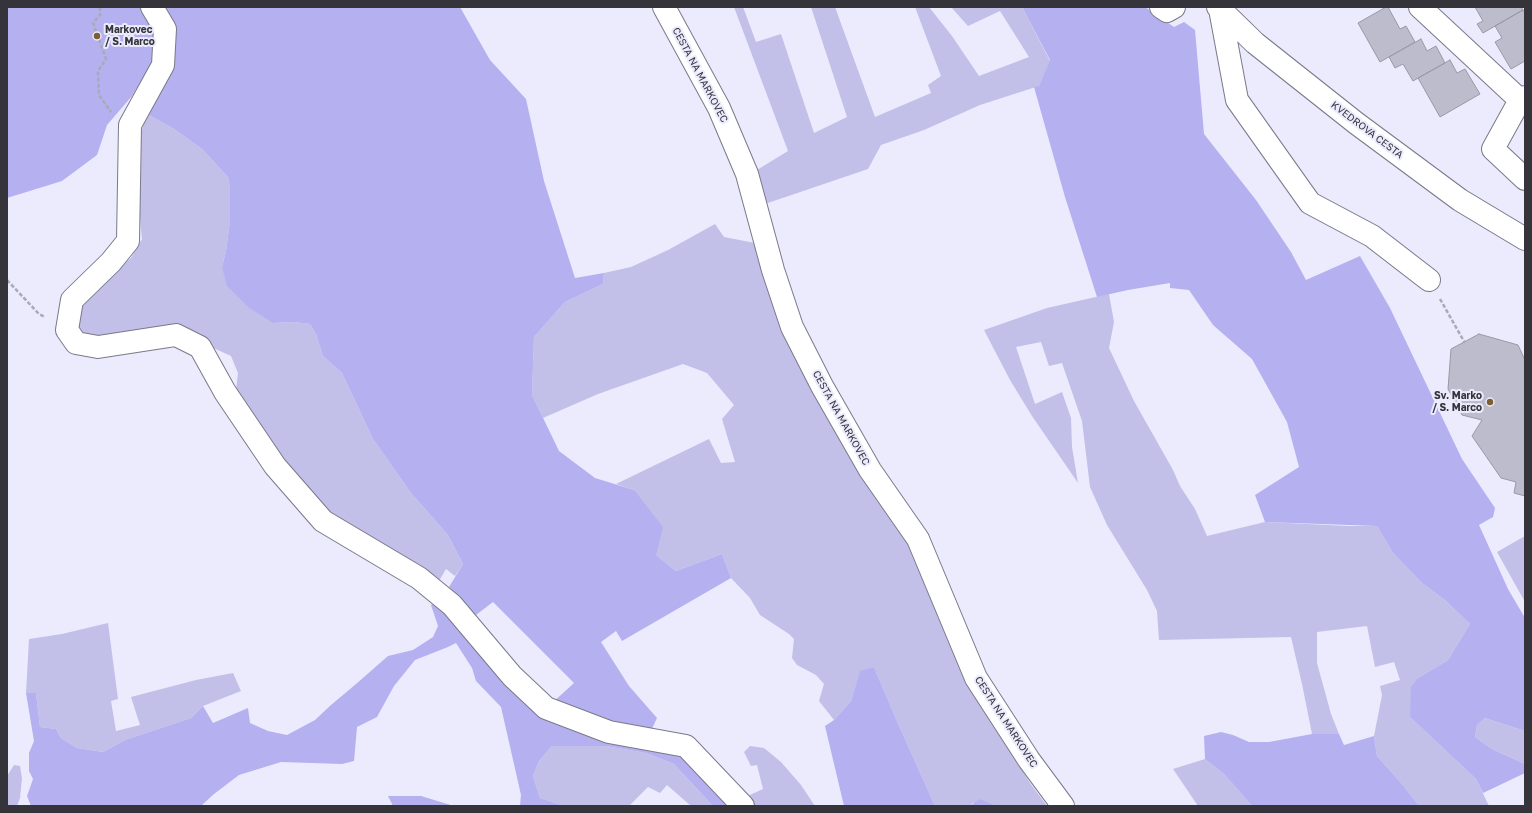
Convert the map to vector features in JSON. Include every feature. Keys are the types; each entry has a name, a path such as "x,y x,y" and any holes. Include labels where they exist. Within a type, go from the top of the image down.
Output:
{"street":[{"path":"152,7 165,29 163,64 130,125 128,241 111,262 72,300 67,330 76,343 98,346 176,335 200,348 225,392 275,466 324,521 419,578 452,605 512,676 546,708 609,732 686,746 743,806"},
{"name":"CESTA NA MARKOVEC","path":"664,7 719,108 747,174 773,270 792,327 822,386 870,470 918,539 976,678 1029,760 1063,806"},
{"path":"1160,7 1167,11 1174,7"},
{"path":"1420,7 1522,99 1493,149 1525,179"},
{"path":"1219,8 1237,100 1310,203 1372,236 1429,280"},
{"name":"KVEDROVA CESTA","path":"1219,8 1255,43 1356,122 1460,200 1525,239"}],"path":[{"path":"100,7 100,15 92,22 106,59 98,71 99,95 114,117"},
{"path":"7,280 39,314 67,330"},
{"path":"1429,280 1465,343"}],"shaded area":[{"path":"7,7 142,7 154,27 155,58 132,96 107,125 97,155 62,181 7,198"},
{"path":"161,7 460,7 490,60 526,99 544,181 575,278 604,273 603,284 565,302 534,337 532,395 559,451 595,478 634,490 663,527 656,555 676,571 722,554 731,578 622,641 616,631 601,642 629,686 657,718 650,733 550,705 574,683 493,602 472,618 449,587 463,564 448,535 411,493 373,439 342,373 323,356 316,334 310,324 294,322 273,323 248,307 227,286 222,267 226,251 230,220 230,188 228,177 202,149 174,129 147,114"},
{"path":"734,7 743,7 756,42 781,34 814,133 847,117 811,7 835,7 875,117 931,93 928,85 941,76 915,7 929,7 952,36 979,76 1029,57 1000,11 968,26 951,7 1022,7 1050,61 1039,86 980,105 924,130 881,145 868,169 762,205 752,173 788,151"},
{"path":"1022,7 1145,7 1174,27 1184,22 1195,30 1204,134 1256,200 1291,252 1306,280 1360,256 1390,308 1462,459 1495,508 1493,517 1479,525 1508,589 1525,618 1525,731 1485,718 1477,725 1475,737 1492,749 1525,764 1525,773 1483,793 1476,779 1410,717 1411,687 1418,678 1448,660 1470,624 1446,601 1422,583 1393,553 1377,526 1265,522 1255,495 1299,467 1287,422 1252,359 1213,325 1189,290 1170,288 1170,283 1097,297 1065,197 1034,87 1039,86 1050,60"},
{"path":"147,114 174,129 202,149 228,177 230,188 230,220 226,251 222,267 273,323 294,322 310,324 316,334 323,356 342,373 373,439 411,493 448,535 463,564 455,576 446,569 439,581 355,536 309,496 253,417 236,390 238,373 231,356 207,345 93,341 78,332 79,307 93,289 131,258 142,239 136,180 139,139"},
{"path":"715,224 724,237 760,244 906,533 986,713 1030,783 1047,806 996,806 973,803 970,806 935,806 874,667 860,672 851,701 834,720 819,701 824,684 816,675 797,665 792,658 794,639 789,634 760,615 750,598 731,578 722,554 676,571 656,555 634,490 616,484 709,439 721,463 735,462 722,419 734,405 707,373 683,364 598,394 543,418 532,395 534,337 565,302 603,284 604,273 631,267 668,250"},
{"path":"1109,294 1114,322 1109,348 1134,401 1173,470 1180,486 1195,509 1207,536 1265,522 1377,526 1393,553 1422,583 1446,601 1470,624 1448,660 1418,678 1410,717 1476,779 1489,806 1419,806 1377,756 1374,736 1382,695 1380,686 1400,680 1394,662 1375,667 1367,626 1317,632 1317,663 1331,714 1339,734 1312,734 1291,637 1159,640 1157,611 1147,590 1107,525 1090,487 1082,421 1062,363 1049,366 1041,342 1016,347 1035,404 1062,392 1071,418 1072,447 1078,483 1032,416 1010,380 984,330 1047,308"},
{"path":"1525,536 1525,602 1497,552"},
{"path":"438,601 544,716 680,753 733,806 713,806 674,764 646,753 606,746 552,746 539,761 533,776 540,798 564,806 520,806 521,795 501,707 476,681 472,668 456,643 415,660 394,686 377,717 357,727 354,761 342,764 281,762 239,775 201,806 31,806 27,796 33,779 29,771 29,753 34,741 26,693 36,693 40,727 56,729 61,738 77,748 103,752 125,740 191,718 203,706 213,723 248,708 250,723 268,731 287,735 315,720 388,656 413,650 433,637 438,626 431,605"},
{"path":"108,623 118,699 111,701 116,731 140,725 131,697 196,680 233,673 241,691 203,706 191,718 125,740 103,752 77,748 61,738 56,729 40,727 36,693 26,693 29,639 62,634"},
{"path":"874,667 935,806 844,806 825,726 834,720 851,701 860,671"},
{"path":"1485,718 1525,731 1525,764 1492,749 1475,737 1477,725"},
{"path":"1221,732 1233,735 1249,742 1269,742 1312,734 1339,734 1344,745 1374,736 1377,756 1419,806 1252,806 1224,774 1205,759 1204,736"},
{"path":"552,746 606,746 646,753 674,764 713,806 691,806 667,785 660,793 648,787 629,806 564,806 540,798 533,776 539,761"},
{"path":"750,746 764,748 781,762 801,785 815,806 747,806 741,799 763,789 757,765 751,766 744,752"},
{"path":"1205,759 1224,774 1252,806 1198,806 1173,769"},
{"path":"14,765 20,766 22,778 20,798 17,806 7,806 7,776"},
{"path":"388,796 421,796 454,806 393,806"},
{"path":"980,799 994,805 996,806 970,806"}],"building":[{"path":"1388,7 1400,29 1406,26 1415,42 1380,62 1358,23"},
{"path":"1475,7 1521,7 1523,10 1483,33 1477,24 1483,21"},
{"path":"1523,10 1525,13 1525,61 1511,69 1495,42 1502,38 1495,26"},
{"path":"1421,39 1427,51 1436,46 1445,63 1413,81 1403,64 1395,68 1389,57"},
{"path":"1450,60 1457,73 1465,69 1480,94 1440,117 1418,78"},
{"name":"Sv. Marko / S. Marco","path":"1479,334 1518,345 1525,360 1525,496 1514,493 1516,482 1501,478 1472,436 1482,420 1462,415 1448,389 1451,349"}],"place":[{"name":"Markovec / S. Marco","path":"97,36"},
{"name":"Sv. Marko / S. Marco","path":"1490,402"}]}
